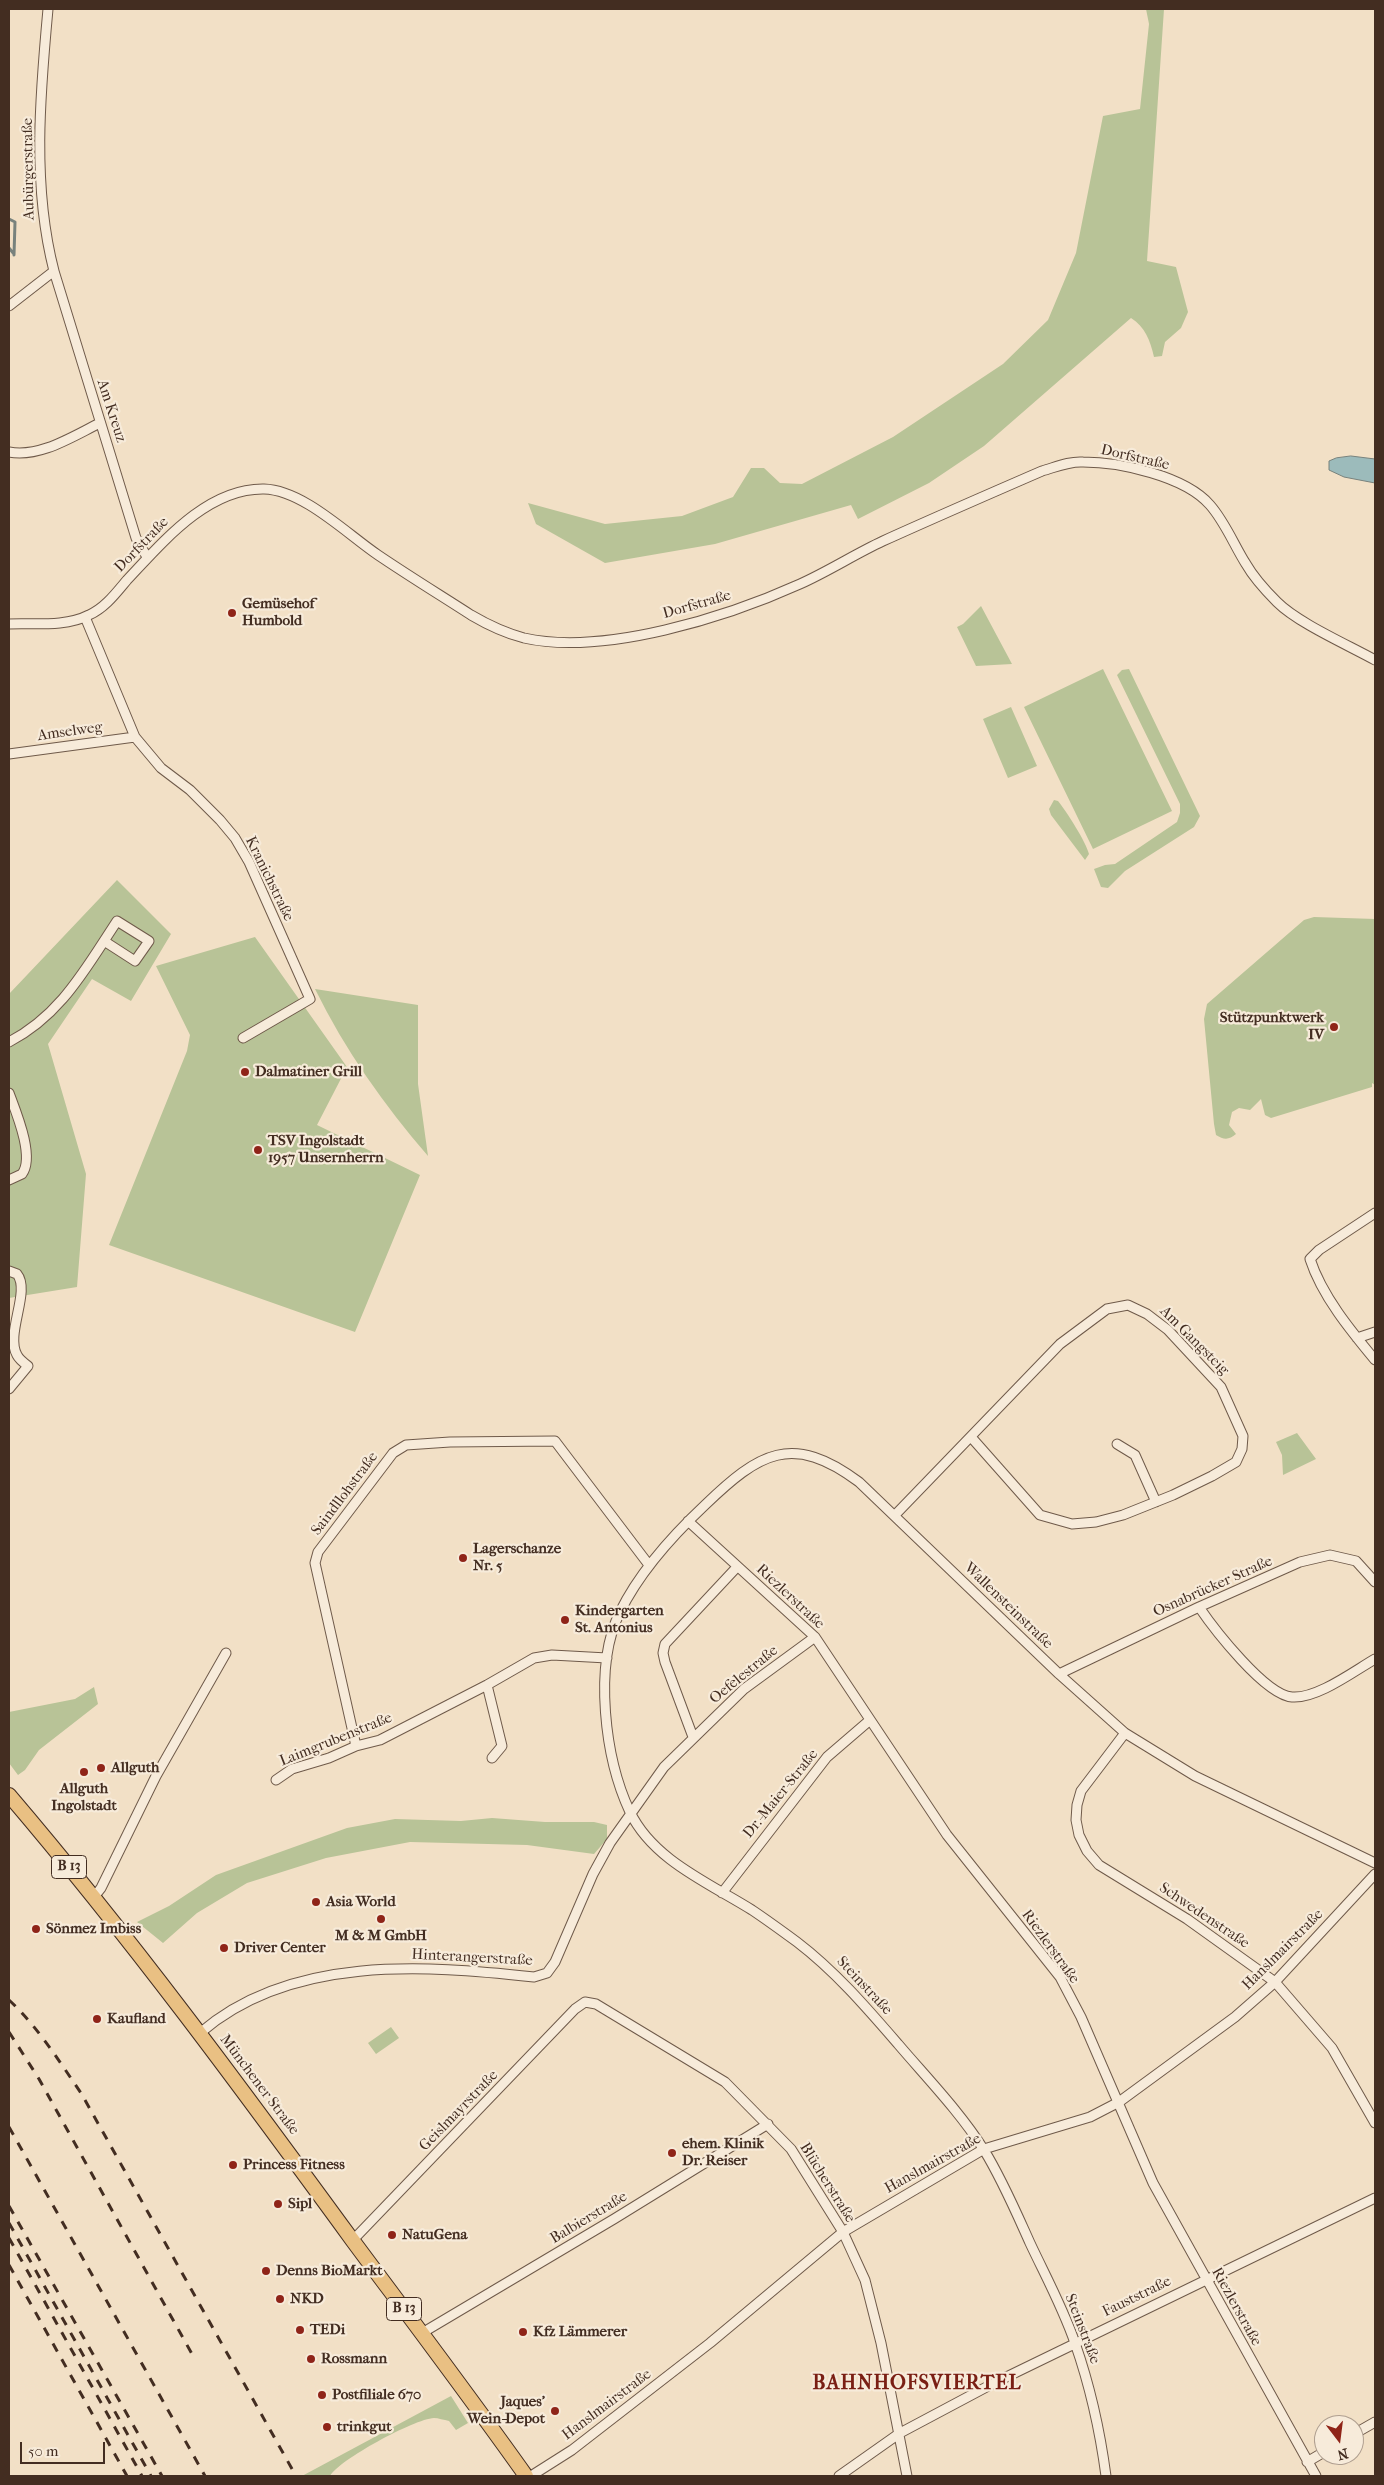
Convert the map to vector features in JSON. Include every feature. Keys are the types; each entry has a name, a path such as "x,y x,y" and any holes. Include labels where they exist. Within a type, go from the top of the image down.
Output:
{"main road":[{"name":"Münchener Straße","path":"9,1795 94,1897 200,2033 526,2476"}],"street":[{"name":"Aubürgerstraße","path":"48,9 42,76 41,201 45,237 54,271"},
{"path":"9,306 54,271"},
{"name":"Am Kreuz","path":"54,271 136,538 147,557"},
{"path":"9,452 17,454 40,451 100,423"},
{"name":"Dorfstraße","path":"9,624 68,622 86,617 106,603 172,532 208,507 238,494 262,489 282,493 314,509 377,554 488,625 510,634 540,641 594,640 657,631 731,611 799,584 883,541 1042,471 1067,463 1105,463 1168,479 1202,498 1216,513 1247,566 1279,604 1375,660"},
{"name":"Kranichstraße","path":"86,617 136,737 161,768 190,790 220,820 234,838 249,862 310,999 243,1038"},
{"name":"Amselweg","path":"9,754 136,737"},
{"path":"9,1042 34,1027 58,1006 78,981 117,920 149,941 135,961 104,941"},
{"path":"9,1093 19,1121 28,1163 22,1174 9,1180"},
{"path":"1375,1213 1319,1250 1310,1259 1316,1276 1357,1338 1375,1360"},
{"path":"9,1271 17,1274 22,1283 16,1320 16,1354 28,1366 9,1389"},
{"name":"Am Gangsteig","path":"895,1515 1060,1344 1107,1309 1128,1305 1147,1314 1168,1330 1221,1387 1243,1436 1242,1449 1236,1462 1156,1502 1123,1515 1096,1522 1072,1524 1040,1515 971,1437"},
{"path":"1357,1338 1375,1332"},
{"name":"Saindllohstraße","path":"356,1746 315,1563 318,1552 393,1453 406,1445 442,1442 555,1441 649,1565"},
{"path":"1117,1444 1135,1455 1156,1502"},
{"name":"Wallensteinstraße","path":"649,1565 688,1521 737,1474 760,1461 786,1453 816,1457 839,1467 895,1515 1059,1674 1125,1734 1195,1776 1375,1863"},
{"name":"Riezlerstraße","path":"688,1521 815,1637 947,1835 1060,1977 1081,2017 1153,2183 1205,2280 1316,2476"},
{"name":"Osnabrücker Straße","path":"1059,1674 1199,1607 1300,1562 1330,1555 1356,1561 1375,1582"},
{"name":"Steinstraße","path":"649,1565 619,1614 607,1658 604,1704 609,1740 621,1787 631,1814 646,1836 663,1853 798,1942 829,1968 853,1992 916,2064 984,2149 1009,2198 1076,2343 1091,2394 1106,2476"},
{"path":"693,1737 665,1662 664,1644 737,1567"},
{"path":"1199,1607 1217,1634 1244,1663 1279,1693 1292,1697 1309,1695 1323,1689 1375,1659"},
{"name":"Oefelestraße","path":"631,1814 664,1767 693,1737 744,1689 815,1637"},
{"path":"94,1897 101,1888 156,1776 226,1653"},
{"name":"Laimgrubenstraße","path":"276,1780 292,1769 329,1758 356,1746 380,1740 487,1685 534,1658 552,1655 607,1658"},
{"path":"487,1685 502,1746 492,1758"},
{"name":"Dr.-Maier-Straße","path":"722,1892 826,1757 870,1720"},
{"name":"Schwedenstraße","path":"1125,1734 1081,1791 1077,1805 1076,1820 1079,1835 1086,1851 1099,1865 1187,1919 1275,1982 1332,2048 1375,2123"},
{"name":"Hinterangerstraße","path":"200,2033 210,2024 257,1995 283,1986 331,1976 390,1969 445,1968 534,1977 547,1973 556,1962 593,1874 610,1843 631,1814"},
{"name":"Hanslmairstraße","path":"531,2476 572,2450 710,2344 843,2232 984,2149 1090,2117 1119,2102 1235,2017 1275,1982 1375,1874"},
{"name":"Blücherstraße","path":"585,2002 596,2004 725,2082 791,2148 843,2232 865,2280 900,2433 907,2476"},
{"name":"Geislmayrstraße","path":"353,2240 575,2009 585,2002"},
{"name":"Balbierstraße","path":"422,2333 614,2219 768,2124"},
{"name":"Fauststraße","path":"839,2476 900,2433 994,2383 1375,2198"},
{"path":"1364,2428 1375,2422"},
{"path":"1307,2462 1314,2458"}],"green space":[{"path":"1146,9 1164,9 1147,261 1176,267 1188,312 1181,328 1165,342 1162,356 1154,357 1146,334 1131,318 984,446 929,483 858,519 851,505 715,544 605,563 536,524 528,503 605,524 682,516 733,497 751,468 764,468 780,483 802,484 893,437 1003,364 1048,320 1076,253 1103,116 1140,109 1149,24"},
{"path":"981,606 1012,664 976,666 957,627 963,624"},
{"path":"1103,669 1172,811 1093,849 1024,707"},
{"path":"1129,669 1200,816 1194,827 1125,871 1108,888 1101,887 1094,869 1115,864 1177,822 1180,813 1180,804 1117,675 1122,670"},
{"path":"1011,707 1037,766 1008,778 983,719"},
{"path":"1054,800 1058,801 1062,806 1084,842 1089,854 1085,860 1051,815 1049,809"},
{"path":"117,880 171,934 131,1001 92,979 48,1044 86,1174 77,1287 9,1298 9,994"},
{"path":"1314,917 1375,919 1375,1085 1372,1083 1372,1087 1271,1118 1265,1115 1261,1099 1250,1110 1239,1108 1232,1112 1229,1125 1236,1134 1226,1139 1222,1138 1216,1135 1214,1124 1204,1019 1207,1004 1304,920"},
{"name":"TSV Ingolstadt 1957 Unsernherrn","path":"255,937 347,1067 317,1125 420,1175 355,1332 109,1245 187,1051 190,1035 156,966"},
{"path":"315,989 418,1005 418,1084 428,1156 366,1076 339,1034"},
{"path":"1297,1433 1316,1459 1283,1475 1282,1455 1276,1442"},
{"path":"94,1687 98,1704 39,1750 25,1770 18,1775 9,1763 9,1712 75,1699"},
{"path":"492,1818 545,1822 594,1822 607,1825 607,1839 594,1854 527,1845 410,1842 326,1858 247,1883 197,1913 163,1943 137,1922 169,1906 216,1875 347,1828 395,1819 461,1821"},
{"path":"391,2027 399,2038 376,2054 368,2043"},
{"path":"451,2396 468,2423 456,2430 449,2421 434,2418 424,2420 378,2441 347,2460 330,2476 302,2476"}],"water":[{"path":"1351,456 1375,459 1375,483 1344,477 1329,470 1329,461"}],"waterway":[{"path":"9,219 15,222 14,255"},
{"path":"9,248 14,254"}],"railway":[{"path":"9,2000 39,2033 81,2093 296,2476"},
{"path":"9,2032 39,2079 192,2354"},
{"path":"9,2127 205,2476"},
{"path":"9,2206 162,2476"},
{"path":"9,2223 151,2476"},
{"path":"9,2238 142,2476"},
{"path":"9,2265 127,2476"}],"place":[{"name":"Gemüsehof Humbold","path":"232,613"},
{"name":"Stützpunktwerk IV","path":"1334,1027"},
{"name":"Dalmatiner Grill","path":"245,1072"},
{"name":"TSV Ingolstadt 1957 Unsernherrn","path":"258,1150"},
{"name":"Lagerschanze Nr. 5","path":"463,1558"},
{"name":"Kindergarten St. Antonius","path":"565,1620"},
{"name":"Allguth","path":"101,1768"},
{"name":"Allguth Ingolstadt","path":"84,1772"},
{"name":"Asia World","path":"316,1902"},
{"name":"M & M GmbH","path":"381,1919"},
{"name":"Sönmez Imbiss","path":"36,1929"},
{"name":"Driver Center","path":"224,1948"},
{"name":"Kaufland","path":"97,2019"},
{"name":"ehem. Klinik Dr. Reiser","path":"672,2153"},
{"name":"Princess Fitness","path":"233,2165"},
{"name":"Sipl","path":"278,2204"},
{"name":"NatuGena","path":"392,2235"},
{"name":"Denns BioMarkt","path":"266,2271"},
{"name":"NKD","path":"280,2299"},
{"name":"TEDi","path":"300,2330"},
{"name":"Kfz Lämmerer","path":"523,2332"},
{"name":"Rossmann","path":"311,2359"},
{"name":"Postfiliale 670","path":"322,2395"},
{"name":"Jaques' Wein-Depot","path":"555,2411"},
{"name":"trinkgut","path":"327,2427"}],"district":[{"name":"BAHNHOFSVIERTEL","path":"917,2384"}]}
